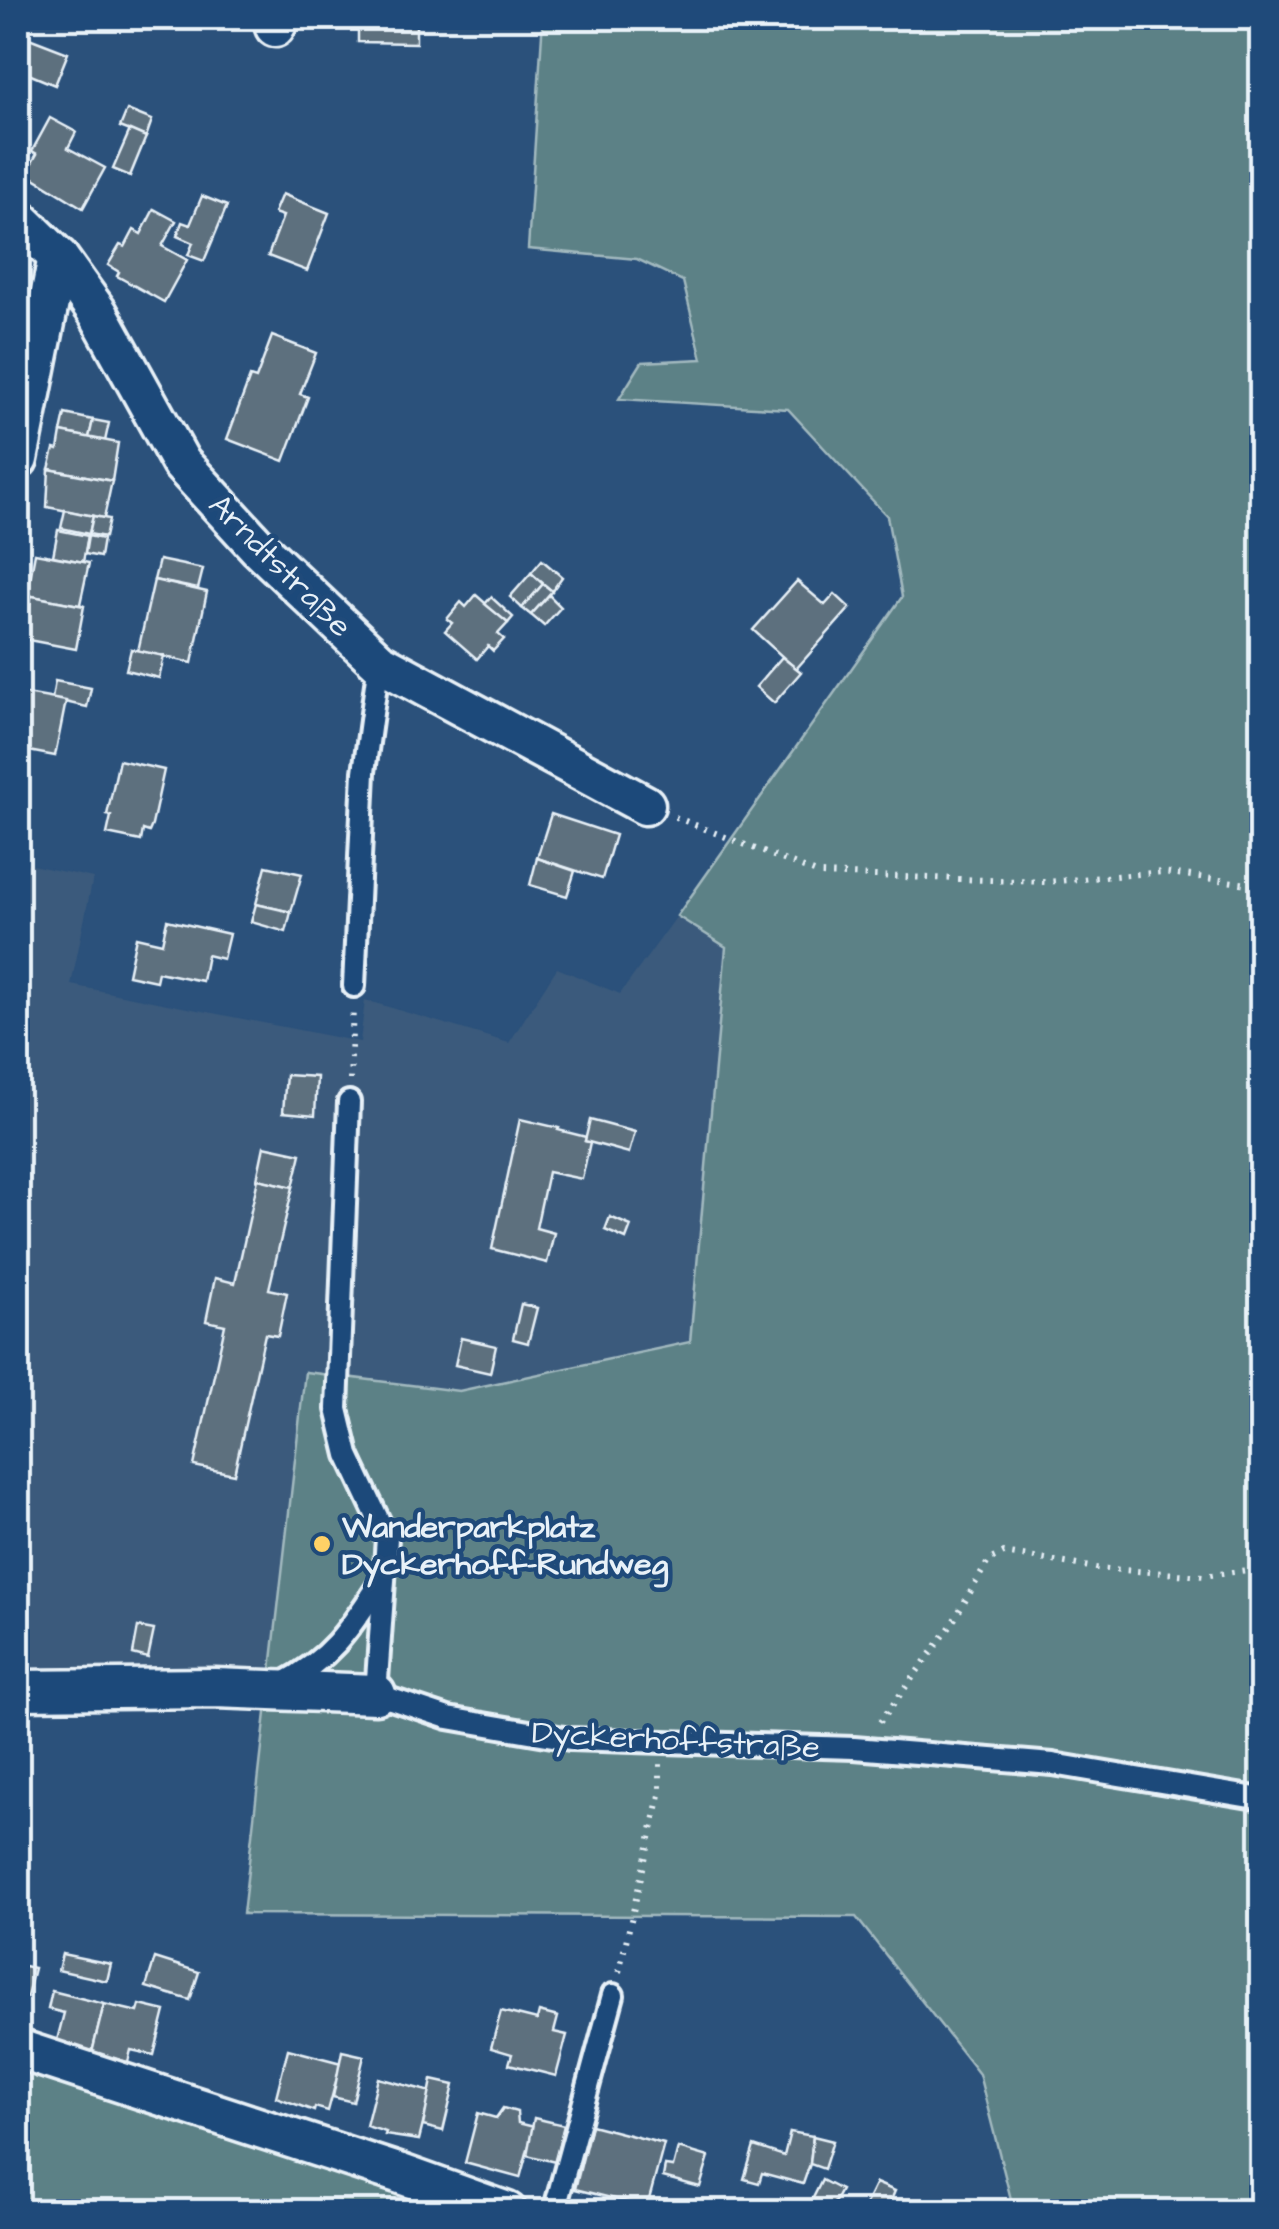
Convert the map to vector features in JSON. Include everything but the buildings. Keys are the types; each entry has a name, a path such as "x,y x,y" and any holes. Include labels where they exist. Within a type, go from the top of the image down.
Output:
{"street":[{"name":"Arndtstraße","path":"18,218 58,258 98,313 181,463 258,548 378,662 645,805"},
{"path":"18,459 58,258"},
{"name":"Dyckerhoffstraße","path":"22,1678 376,1694"},
{"path":"18,2049 398,2172 506,2212"}],"lane":[{"path":"354,986 364,772 378,662"},
{"path":"349,1102 337,1409 348,1455 387,1538 376,1694"},
{"path":"271,1690 314,1668 345,1634 384,1578"},
{"name":"Dyckerhoffstraße","path":"376,1694 448,1718 552,1736 657,1744 854,1748 1053,1764 1262,1799"},
{"path":"554,2212 613,1994"}],"path":[{"path":"645,805 820,874 1045,882 1163,872 1262,886"},
{"path":"349,1102 354,986"},
{"path":"854,1748 886,1716 950,1627 989,1560 1004,1553 1096,1568 1204,1576 1262,1568"},
{"path":"613,1994 660,1795 657,1744"}],"shaded area":[{"path":"18,862 93,878 71,985 360,1042 365,1000 509,1043 557,968 620,994 677,916 726,947 690,1342 459,1391 305,1373 268,1700 18,1708"}],"green space":[{"path":"543,18 1261,18 1261,2211 1014,2211 979,2074 856,1917 243,1914 305,1372 459,1391 690,1342 726,947 677,916 902,597 887,516 788,409 619,399 642,362 702,359 683,281 637,259 528,249"},
{"path":"18,2065 455,2211 18,2211"}],"place":[{"name":"Wanderparkplatz Dyckerhoff-Rundweg","path":"322,1544"}]}
